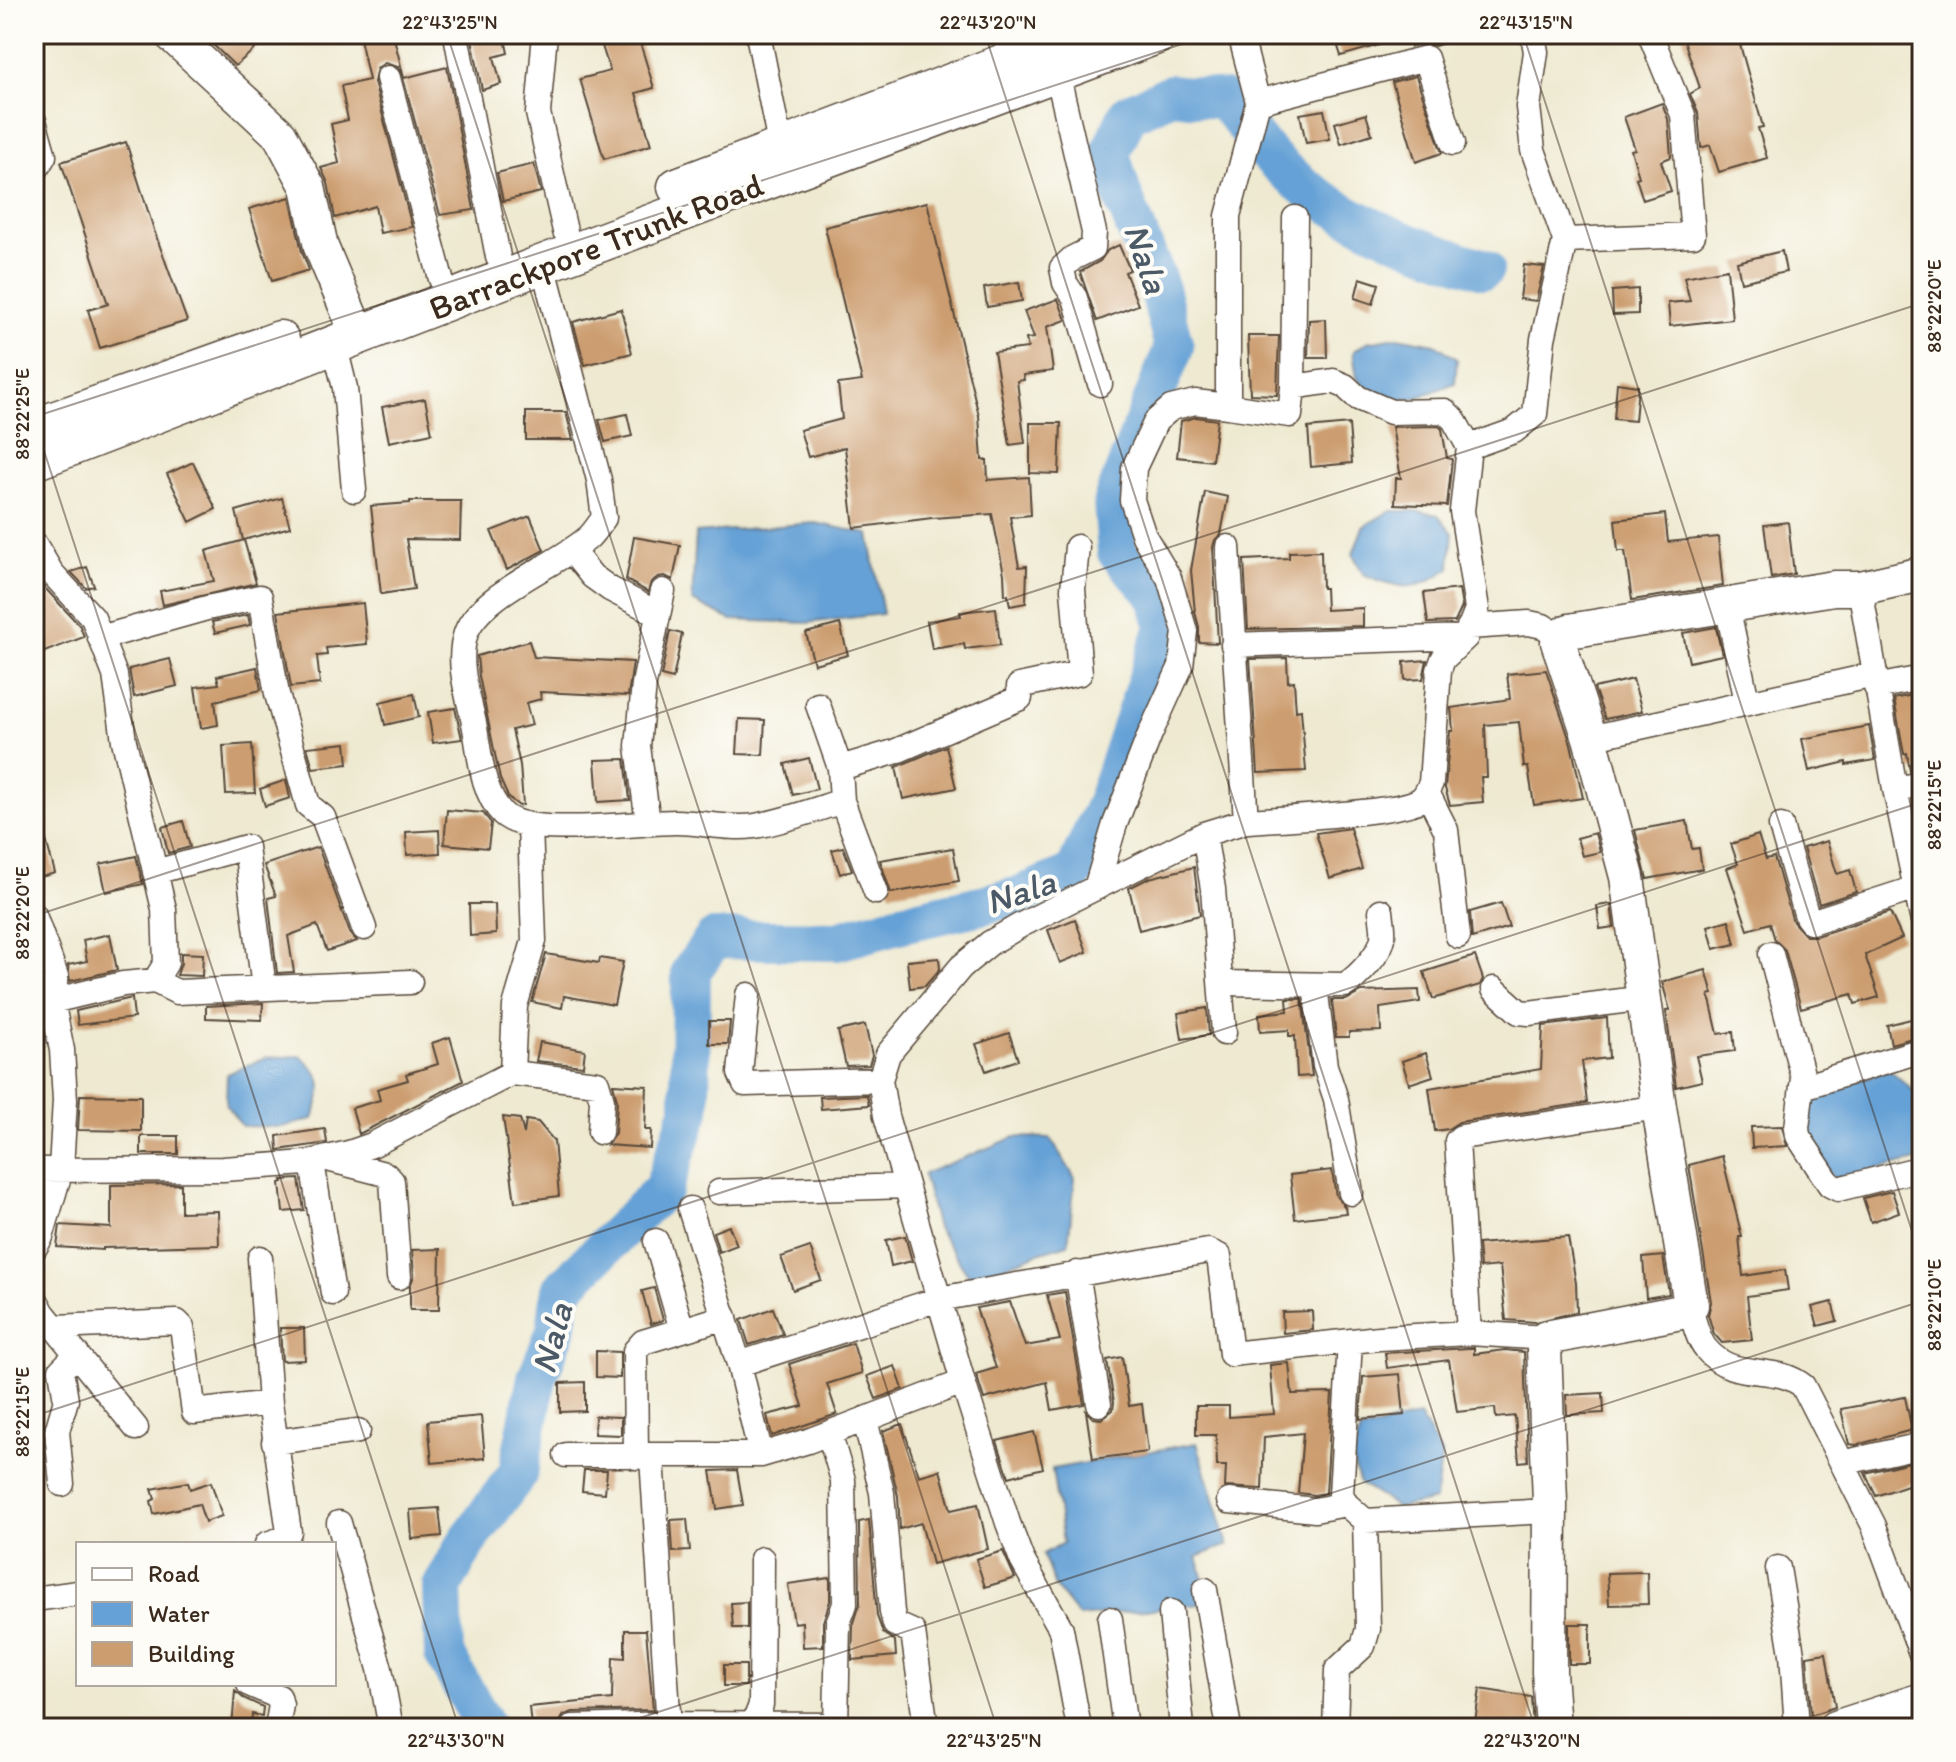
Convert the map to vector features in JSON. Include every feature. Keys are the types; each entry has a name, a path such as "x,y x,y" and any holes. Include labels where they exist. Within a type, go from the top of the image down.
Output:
{"main road":[{"name":"Barrackpore Trunk Road","path":"34,428 348,333 543,264 783,160 1046,52 1080,34"},
{"name":"Barrackpore Trunk Road","path":"1046,52 1159,34"},
{"name":"Barrackpore Trunk Road","path":"34,461 348,333 441,279 565,231 783,160"}],"street":[{"path":"171,34 280,135 308,187 321,247 348,333 345,388 354,490"},
{"path":"545,34 538,113 565,231"},
{"path":"758,34 783,160"},
{"path":"1228,406 1228,216 1258,102 1240,34"},
{"path":"1469,447 1514,431 1535,414 1543,339 1565,240 1533,150 1528,107 1536,52 1533,34"},
{"path":"1565,240 1693,235 1683,115 1650,34"},
{"path":"456,35 498,257"},
{"path":"1046,52 1094,232 1093,248 1073,258 1062,268 1065,283 1075,298 1100,384"},
{"path":"1258,102 1426,58 1453,143"},
{"path":"388,78 441,279"},
{"path":"34,121 44,156 34,173"},
{"path":"1096,888 1115,824 1181,666 1185,631 1169,578 1144,536 1132,500 1134,468 1156,421 1171,408 1195,402 1290,415 1295,218"},
{"path":"543,264 599,480 604,518 590,535 571,550 516,584 482,611 466,632 462,663 490,799 505,817 530,825 570,827 677,822 752,826 842,801"},
{"path":"1079,1728 1058,1620 1014,1542 906,1186 886,1116 880,1080 888,1054 961,967 990,943 1204,834 1246,821 1411,804 1427,792 1431,783 1439,670 1443,659 1468,632 1477,609 1462,511 1469,447 1454,420 1445,411 1391,412 1358,398 1345,386 1333,381 1293,387"},
{"path":"34,543 51,572 93,618 115,675 124,741 164,909 166,963 155,981"},
{"path":"840,768 894,752 1020,698 1019,686 1080,673 1073,589 1077,547"},
{"path":"1228,547 1246,821"},
{"path":"571,550 592,576 610,589 661,602 644,684 638,746 648,823"},
{"path":"1922,574 1860,588 1834,588 1569,631 1558,642 1590,738 1627,877 1690,1308 1704,1348 1740,1371 1787,1376 1803,1386 1874,1526 1922,1656"},
{"path":"1860,588 1895,789 1922,917"},
{"path":"100,638 207,608 260,597 277,694 308,805 323,817 364,928"},
{"path":"1727,605 1747,702"},
{"path":"1233,645 1468,632 1536,624 1560,637"},
{"path":"1590,738 1747,702 1875,681 1922,678"},
{"path":"818,705 840,768 842,801 876,892"},
{"path":"1895,789 1922,784"},
{"path":"1427,792 1446,830 1458,936"},
{"path":"512,1073 515,1006 534,941 530,825"},
{"path":"1781,826 1811,922 1916,888"},
{"path":"1204,834 1213,889 1224,1033"},
{"path":"155,872 246,847 264,988"},
{"path":"1221,983 1345,985 1354,979 1379,947 1383,938 1381,911"},
{"path":"34,915 56,976 52,1001 62,1050 65,1100 61,1169 41,1237 34,1249"},
{"path":"1771,954 1802,1071 1797,1128 1804,1149 1834,1188 1843,1189 1922,1168"},
{"path":"52,1001 123,984 155,981 177,992 410,982"},
{"path":"1315,986 1323,1055 1336,1099 1351,1193"},
{"path":"1494,989 1523,1013 1645,998"},
{"path":"748,995 740,1073 745,1084 880,1080"},
{"path":"1803,1087 1922,1050"},
{"path":"34,1170 223,1169 320,1161 395,1134 447,1104 512,1073 597,1083 602,1100 600,1132"},
{"path":"1469,1333 1456,1144 1459,1139 1659,1107"},
{"path":"320,1161 385,1174 392,1181 399,1277"},
{"path":"320,1161 333,1293"},
{"path":"719,1192 906,1186"},
{"path":"690,1209 739,1364 761,1455"},
{"path":"656,1241 682,1330"},
{"path":"739,1364 939,1299 1213,1252 1219,1256 1231,1354 1469,1333 1546,1338 1690,1308"},
{"path":"260,1258 274,1442 289,1532 285,1538 273,1542"},
{"path":"1077,1273 1099,1404"},
{"path":"34,1297 136,1428"},
{"path":"669,1726 635,1351 643,1342 725,1317"},
{"path":"55,1327 177,1322 182,1327 194,1412 270,1403"},
{"path":"1546,1338 1549,1672 1553,1728"},
{"path":"1350,1342 1341,1494 1346,1504 1365,1521 1549,1511"},
{"path":"62,1484 57,1431 66,1400 61,1370 77,1354"},
{"path":"566,1455 761,1455 829,1433 963,1382"},
{"path":"865,1419 882,1493 892,1612 895,1624 913,1632 926,1728"},
{"path":"274,1442 358,1431"},
{"path":"573,1727 836,1727 838,1623 845,1604 843,1485 829,1433"},
{"path":"1842,1463 1913,1447 1922,1441"},
{"path":"1229,1501 1315,1510 1346,1504"},
{"path":"1335,1728 1337,1670 1363,1646 1367,1638 1365,1521"},
{"path":"339,1523 380,1669 391,1728"},
{"path":"752,1726 761,1705 762,1559"},
{"path":"1778,1568 1792,1654 1797,1728"},
{"path":"1205,1590 1229,1728"},
{"path":"34,1599 76,1593"},
{"path":"1171,1612 1182,1728"},
{"path":"1110,1619 1125,1728"},
{"path":"254,1686 279,1697 281,1705 277,1728"},
{"path":"1835,1728 1922,1700"}],"water":[{"path":"1397,337 1435,344 1457,359 1455,383 1416,398 1380,403 1357,378 1353,352 1367,342"},
{"path":"1390,511 1438,515 1453,533 1450,568 1427,582 1408,586 1363,574 1353,554 1363,527"},
{"path":"815,523 869,534 883,614 807,623 731,620 692,601 696,533"},
{"path":"300,1056 315,1071 321,1084 313,1119 282,1127 242,1126 226,1105 227,1074 265,1058"},
{"path":"1890,1070 1917,1094 1922,1112 1922,1159 1834,1179 1805,1139 1812,1095"},
{"path":"1015,1137 1050,1138 1075,1178 1068,1244 972,1280 937,1228 923,1174"},
{"path":"1419,1416 1442,1455 1435,1500 1398,1508 1360,1484 1351,1456 1361,1431"},
{"path":"1197,1443 1228,1545 1197,1557 1211,1603 1079,1617 1055,1587 1043,1554 1063,1543 1052,1469"}],"building":[{"path":"202,34 254,34 262,43 235,66"},
{"path":"359,34 393,34 404,78 447,67 474,210 440,215 402,74 398,67 385,63 377,68 374,82 412,227 380,233 375,206 335,218 328,183 321,168 339,163 331,124 348,120 341,86 369,80"},
{"path":"504,34 508,53 494,57 501,84 482,90 472,39"},
{"path":"1334,34 1399,34 1400,39 1341,56"},
{"path":"1406,34 1461,34 1461,37 1435,46 1423,43 1411,46"},
{"path":"1682,34 1737,34 1763,127 1758,128 1767,158 1719,172 1710,145 1701,148 1698,113 1690,94 1700,88"},
{"path":"638,36 654,88 636,93 651,145 604,159 580,79 610,71 602,46"},
{"path":"1416,76 1442,153 1416,162 1392,82"},
{"path":"1662,103 1668,119 1671,157 1661,161 1671,191 1643,200 1631,150 1635,149 1624,117"},
{"path":"1324,110 1330,139 1306,143 1300,114"},
{"path":"1366,114 1372,134 1341,144 1335,123"},
{"path":"126,142 187,321 100,348 88,310 108,304 61,162"},
{"path":"534,164 541,192 503,201 497,173"},
{"path":"290,197 309,270 272,281 249,209"},
{"path":"927,202 979,416 982,460 987,460 988,480 1029,477 1031,515 1010,517 1019,567 1027,566 1026,603 1010,606 1008,595 1005,595 992,514 854,528 845,447 808,457 800,430 842,419 838,384 862,381 825,227"},
{"path":"1119,245 1130,270 1125,272 1138,305 1097,321 1080,272"},
{"path":"1782,251 1786,272 1741,282 1737,262"},
{"path":"1524,265 1544,267 1536,301 1520,299"},
{"path":"1727,269 1732,319 1670,326 1668,303 1690,301 1684,277"},
{"path":"1360,278 1379,284 1373,304 1355,298"},
{"path":"1019,282 1022,301 987,307 984,288"},
{"path":"1638,289 1638,314 1613,315 1612,291"},
{"path":"1058,299 1066,320 1047,327 1053,371 1023,375 1024,380 1017,381 1025,443 1010,445 994,352 1028,348 1026,339 1034,338 1024,311"},
{"path":"621,309 632,353 585,365 573,322"},
{"path":"1326,319 1327,358 1308,358 1309,320"},
{"path":"1248,336 1279,336 1277,395 1250,394"},
{"path":"1617,383 1638,386 1635,421 1614,419"},
{"path":"425,399 432,433 389,442 382,407"},
{"path":"526,412 566,412 573,440 526,440"},
{"path":"627,414 632,436 605,442 599,420"},
{"path":"1196,417 1217,420 1212,461 1177,457 1181,421"},
{"path":"1030,423 1061,423 1059,474 1030,473"},
{"path":"1349,424 1352,463 1311,467 1308,428"},
{"path":"1439,426 1447,458 1452,459 1447,506 1395,504 1396,478 1401,478 1392,427"},
{"path":"193,462 216,509 190,522 167,474"},
{"path":"1205,492 1228,497 1221,534 1213,547 1218,643 1199,642 1191,570"},
{"path":"282,498 290,527 243,540 236,511"},
{"path":"410,501 461,501 460,540 406,539 414,589 381,594 371,506"},
{"path":"1665,514 1668,542 1718,537 1723,586 1632,600 1625,551 1618,551 1615,520"},
{"path":"530,516 544,550 507,570 491,531"},
{"path":"1788,522 1794,574 1771,578 1764,525"},
{"path":"634,537 680,545 673,580 658,577 651,582 648,592 626,580"},
{"path":"244,540 256,583 163,605 160,591 214,581 206,551"},
{"path":"1321,551 1326,610 1363,608 1363,626 1248,629 1244,560 1289,558 1289,552"},
{"path":"87,567 94,586 86,588 71,572"},
{"path":"44,587 80,626 84,637 34,656 34,590"},
{"path":"1459,589 1462,607 1455,622 1428,623 1424,593"},
{"path":"363,603 367,644 326,648 327,655 317,656 320,684 291,687 278,612"},
{"path":"996,608 1000,645 965,649 964,644 932,649 927,621 961,616 960,612"},
{"path":"248,615 250,625 215,633 212,622"},
{"path":"840,624 848,655 814,664 806,633"},
{"path":"1716,627 1722,655 1689,662 1683,633"},
{"path":"670,631 682,634 673,679 661,676"},
{"path":"529,641 534,657 633,662 628,696 540,692 541,699 526,703 532,725 512,730 520,765 523,805 519,806 508,797 500,779 477,656"},
{"path":"1287,658 1288,682 1294,681 1296,711 1301,710 1306,771 1258,773 1250,659"},
{"path":"170,659 177,686 134,697 129,669"},
{"path":"1427,660 1423,679 1405,680 1404,662"},
{"path":"257,667 261,690 215,701 218,725 201,728 195,687 219,684 217,676"},
{"path":"1546,670 1571,744 1583,798 1534,805 1528,767 1524,767 1519,722 1485,725 1487,777 1481,777 1483,802 1450,805 1445,788 1450,731 1453,731 1451,708 1510,699 1507,674"},
{"path":"1633,679 1642,711 1605,719 1594,688"},
{"path":"1922,693 1922,769 1910,771 1894,699"},
{"path":"414,694 419,717 385,725 380,702"},
{"path":"455,708 462,739 433,743 428,712"},
{"path":"739,719 765,720 763,755 737,754"},
{"path":"1869,726 1875,760 1846,765 1846,762 1809,771 1802,739"},
{"path":"346,743 348,764 313,768 307,747"},
{"path":"252,744 255,793 226,794 223,746"},
{"path":"946,746 956,788 903,799 896,767"},
{"path":"809,758 817,789 793,795 785,764"},
{"path":"625,759 630,800 598,802 595,760"},
{"path":"286,780 290,798 265,806 260,789"},
{"path":"447,810 483,813 491,823 488,848 444,844"},
{"path":"40,818 55,873 34,879 34,819"},
{"path":"183,821 190,847 168,853 162,827"},
{"path":"1687,821 1692,849 1699,848 1702,869 1647,879 1635,830"},
{"path":"1350,828 1362,869 1330,879 1316,833"},
{"path":"439,830 440,853 407,855 406,832"},
{"path":"1595,833 1600,852 1582,856 1577,838"},
{"path":"1758,835 1766,859 1774,857 1793,922 1806,936 1816,936 1890,912 1902,938 1865,955 1879,997 1855,1004 1852,994 1801,1008 1785,950 1775,940 1770,923 1748,930 1727,868 1738,864 1731,844"},
{"path":"1827,841 1837,874 1850,870 1856,892 1819,904 1803,848"},
{"path":"318,847 350,933 357,941 327,951 317,925 288,936 294,972 277,973 268,898 276,896 264,865"},
{"path":"843,847 852,870 840,874 832,850"},
{"path":"953,848 959,881 891,893 880,860"},
{"path":"136,856 143,884 106,892 100,864"},
{"path":"1194,867 1200,915 1139,930 1129,888 1149,878"},
{"path":"1501,903 1509,927 1472,938 1470,912"},
{"path":"469,904 495,904 496,934 470,936"},
{"path":"1611,904 1614,927 1600,929 1597,906"},
{"path":"1075,919 1087,952 1060,963 1048,930"},
{"path":"1729,920 1735,944 1714,949 1708,926"},
{"path":"110,934 117,970 70,981 68,965 87,961 83,940"},
{"path":"181,953 203,954 202,976 177,975"},
{"path":"546,954 599,963 600,958 623,962 614,1005 564,996 562,1008 532,1002"},
{"path":"1475,956 1483,979 1480,985 1433,999 1424,972"},
{"path":"939,958 940,969 925,986 910,988 907,961"},
{"path":"1706,970 1713,994 1709,995 1718,1034 1733,1032 1735,1051 1696,1056 1702,1081 1676,1087 1666,1011 1670,1010 1662,982"},
{"path":"1419,990 1420,1002 1380,1008 1381,1031 1349,1032 1349,1037 1336,1037 1332,1000 1346,1000 1361,992"},
{"path":"132,998 134,1018 78,1025 76,1011"},
{"path":"1287,999 1302,999 1312,1076 1297,1077 1295,1036 1289,1036 1289,1030 1260,1032 1259,1014 1288,1011"},
{"path":"263,1003 262,1020 206,1018 206,1006"},
{"path":"1207,1008 1209,1035 1182,1039 1178,1013"},
{"path":"1607,1018 1609,1058 1582,1061 1587,1103 1459,1122 1448,1129 1435,1131 1429,1088 1541,1069 1543,1026"},
{"path":"1915,1018 1919,1036 1891,1044 1887,1025"},
{"path":"709,1021 730,1021 728,1044 709,1044"},
{"path":"865,1025 872,1055 869,1065 846,1066 838,1031"},
{"path":"1009,1033 1018,1060 986,1071 976,1044"},
{"path":"450,1037 463,1081 359,1134 352,1108 380,1100 377,1089 408,1080 406,1074 438,1064 432,1043"},
{"path":"540,1042 585,1050 583,1066 536,1061"},
{"path":"1426,1053 1433,1076 1409,1084 1402,1061"},
{"path":"613,1084 647,1086 645,1130 651,1130 650,1148 607,1145 615,1133 617,1100"},
{"path":"80,1095 141,1096 141,1131 78,1130"},
{"path":"867,1095 869,1105 821,1109 820,1097"},
{"path":"503,1117 520,1119 524,1134 526,1120 538,1122 554,1141 559,1196 515,1202"},
{"path":"1782,1126 1787,1146 1752,1148 1751,1127"},
{"path":"325,1129 327,1143 278,1150 277,1136"},
{"path":"141,1136 178,1136 178,1154 141,1154"},
{"path":"1722,1156 1742,1237 1739,1237 1743,1276 1785,1270 1788,1290 1747,1296 1752,1340 1722,1343 1714,1334 1708,1315 1711,1302 1689,1165"},
{"path":"1332,1170 1336,1196 1346,1213 1295,1219 1290,1175"},
{"path":"299,1179 304,1210 283,1212 280,1183 282,1180"},
{"path":"181,1184 181,1212 218,1211 219,1245 103,1250 57,1247 60,1225 111,1228 111,1185"},
{"path":"1892,1191 1899,1212 1871,1222 1863,1198"},
{"path":"729,1226 737,1245 719,1252 713,1232"},
{"path":"905,1236 912,1261 891,1266 886,1240"},
{"path":"1568,1237 1576,1283 1577,1312 1535,1322 1506,1320 1500,1266 1480,1268 1478,1244"},
{"path":"810,1247 821,1280 793,1290 781,1257"},
{"path":"440,1249 439,1310 410,1310 410,1286 414,1276 412,1250"},
{"path":"1663,1256 1669,1294 1646,1298 1643,1258"},
{"path":"654,1288 663,1320 651,1324 642,1291"},
{"path":"1065,1292 1084,1404 1052,1410 1047,1382 984,1399 976,1374 996,1368 976,1308 1010,1302 1025,1346 1060,1340 1047,1295"},
{"path":"1832,1302 1837,1321 1818,1326 1812,1307"},
{"path":"773,1308 783,1334 749,1345 741,1320"},
{"path":"1312,1311 1313,1330 1283,1333 1282,1312"},
{"path":"280,1328 304,1328 305,1360 282,1361"},
{"path":"853,1343 862,1373 827,1384 837,1414 772,1436 767,1415 803,1406 789,1364"},
{"path":"1474,1348 1474,1354 1505,1350 1524,1352 1528,1461 1519,1462 1515,1416 1496,1418 1495,1408 1457,1412 1449,1360 1387,1368 1385,1353"},
{"path":"596,1351 620,1352 620,1378 596,1377"},
{"path":"1122,1357 1129,1406 1142,1404 1148,1452 1093,1459 1086,1411 1093,1418 1101,1419 1113,1410 1107,1360"},
{"path":"1289,1363 1292,1394 1332,1393 1326,1493 1298,1493 1303,1433 1264,1437 1262,1489 1225,1487 1226,1466 1217,1466 1216,1435 1196,1435 1196,1406 1229,1406 1229,1417 1274,1414 1270,1365"},
{"path":"895,1366 903,1389 876,1399 867,1376"},
{"path":"1400,1374 1404,1415 1360,1419 1363,1377"},
{"path":"585,1382 585,1411 560,1412 560,1383"},
{"path":"1603,1393 1604,1413 1567,1415 1566,1395"},
{"path":"1905,1397 1912,1430 1856,1445 1849,1444 1841,1409"},
{"path":"481,1416 485,1458 432,1463 428,1421"},
{"path":"595,1416 621,1417 621,1435 594,1434"},
{"path":"902,1424 919,1476 940,1470 951,1510 978,1504 988,1549 932,1564 921,1523 900,1529 898,1496 883,1431"},
{"path":"1034,1432 1043,1468 1009,1477 997,1441"},
{"path":"1922,1459 1922,1480 1876,1496 1865,1473"},
{"path":"584,1470 607,1470 605,1493 582,1491"},
{"path":"737,1470 743,1505 717,1509 711,1471"},
{"path":"188,1482 190,1489 211,1482 222,1516 205,1522 199,1504 154,1514 152,1489"},
{"path":"439,1508 442,1536 412,1539 410,1510"},
{"path":"687,1519 690,1551 673,1552 671,1520"},
{"path":"869,1520 877,1616 883,1633 895,1641 896,1656 852,1660 853,1626 860,1604 859,1522"},
{"path":"1003,1551 1015,1578 985,1587 976,1559"},
{"path":"1647,1572 1648,1604 1609,1605 1607,1573"},
{"path":"830,1578 830,1601 823,1622 823,1646 803,1647 802,1622 794,1623 788,1584"},
{"path":"747,1602 747,1628 733,1628 731,1603"},
{"path":"1569,1624 1590,1624 1590,1664 1569,1664"},
{"path":"625,1630 646,1630 653,1710 573,1712 564,1715 559,1723 531,1726 529,1707 612,1699 613,1657 625,1658"},
{"path":"1826,1653 1835,1707 1811,1715 1807,1656"},
{"path":"724,1665 746,1665 746,1686 724,1686"},
{"path":"1480,1689 1531,1697 1533,1728 1474,1728"},
{"path":"235,1691 263,1707 262,1716 252,1714 251,1728 232,1728"}],"waterway":[{"name":"Nala","path":"486,1728 444,1654 442,1587 467,1542 518,1473 537,1378 556,1331 561,1290 663,1189 690,1111 691,971 714,939 837,941 1017,897 1074,873 1106,803 1165,627 1158,597 1117,552 1113,501 1174,347 1157,281 1122,194 1110,154 1128,114 1171,94 1224,100 1273,159 1325,201 1403,241 1484,269"}]}
